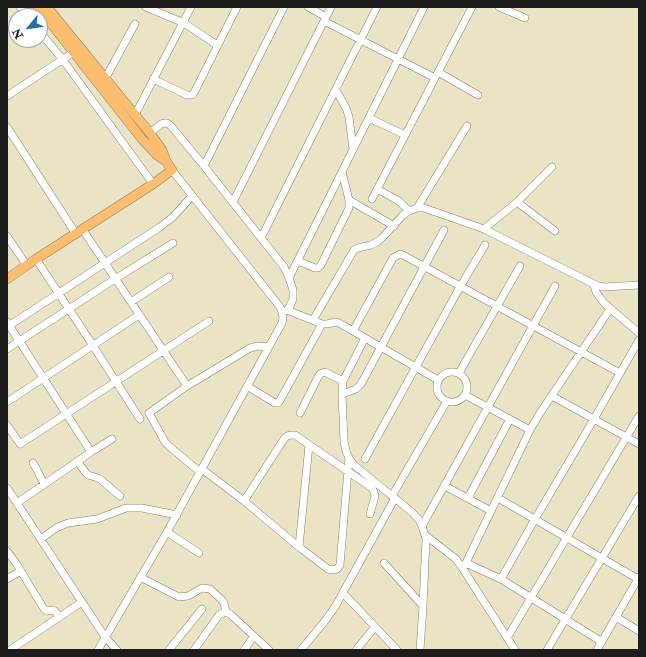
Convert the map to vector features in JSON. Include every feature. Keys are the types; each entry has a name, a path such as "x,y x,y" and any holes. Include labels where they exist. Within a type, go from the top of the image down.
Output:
{"main road":[{"path":"38,7 142,139 157,155 166,161"},
{"path":"7,279 153,184 172,170 166,161 162,150 150,133 49,8"}],"street":[{"path":"146,7 184,23 217,45"},
{"path":"135,115 191,7"},
{"path":"153,79 187,96 192,95 237,7"},
{"path":"204,166 284,7"},
{"path":"308,7 325,19 361,40 398,59 437,75 478,95"},
{"path":"233,202 331,7"},
{"path":"261,238 377,7"},
{"path":"289,278 424,7"},
{"path":"372,199 472,7"},
{"path":"499,7 525,18"},
{"path":"105,79 135,24"},
{"path":"48,42 63,60 153,184"},
{"path":"7,96 74,52"},
{"path":"336,90 346,108 349,117 354,149"},
{"path":"369,118 405,135"},
{"path":"98,650 177,515 282,323 285,311 290,306 293,299 293,290 284,267 171,126 167,123 161,124 150,133"},
{"path":"417,208 467,126"},
{"path":"7,127 79,232 105,263 187,386"},
{"path":"484,229 518,202 552,167"},
{"path":"172,170 280,307 285,311 322,324 339,323 438,380"},
{"path":"298,261 316,268 320,267 349,208 349,200 342,172"},
{"path":"377,189 399,201 409,211"},
{"path":"91,452 8,325 167,222 192,196"},
{"path":"349,200 394,226"},
{"path":"518,202 555,230"},
{"path":"313,320 354,250 377,242 403,215 417,208 424,208 484,229 594,285 604,287 639,285"},
{"path":"342,394 356,389 361,384 444,230"},
{"path":"7,236 26,266"},
{"path":"7,349 173,243"},
{"path":"365,459 460,287 485,245"},
{"path":"353,331 393,258 400,254 620,373"},
{"path":"36,260 140,419"},
{"path":"459,373 520,266"},
{"path":"131,302 169,277"},
{"path":"594,285 604,303 639,333"},
{"path":"422,526 534,327 555,286"},
{"path":"515,650 471,580 465,566 530,430 610,309"},
{"path":"7,402 139,315"},
{"path":"7,425 20,444 209,321"},
{"path":"247,386 275,403 279,402 322,324"},
{"path":"365,338 343,381 342,394 344,441 346,451 354,465 413,514 422,526 426,539 420,650"},
{"path":"501,580 534,519 639,340"},
{"path":"268,348 258,346 250,348 187,386 149,413 165,442 170,448 244,501 328,569 333,570 337,569 340,565 349,458"},
{"path":"450,371 459,373 464,376 468,385 465,395 462,399 457,401 446,401 439,395 437,385 438,380 441,376 450,371"},
{"path":"300,413 320,374 325,372 343,381"},
{"path":"465,395 530,430"},
{"path":"552,396 639,444"},
{"path":"301,650 335,607 446,401"},
{"path":"507,638 639,416"},
{"path":"468,498 510,419"},
{"path":"244,501 284,439 287,436 295,435 372,488 374,496 370,514"},
{"path":"17,503 112,438"},
{"path":"299,546 309,445"},
{"path":"77,461 88,475 98,478 120,496"},
{"path":"32,463 44,484"},
{"path":"445,486 491,511"},
{"path":"7,488 105,637 117,650"},
{"path":"547,650 639,496"},
{"path":"498,498 566,538 639,578 597,650"},
{"path":"41,539 56,528 68,523 97,519 126,508 142,508 177,515"},
{"path":"167,532 199,553"},
{"path":"425,535 465,566 501,580 602,642"},
{"path":"7,551 21,570 44,609 48,611 55,611 60,617"},
{"path":"384,563 423,606"},
{"path":"7,579 21,570"},
{"path":"140,577 179,597 188,596 202,588 210,589 222,600 226,612 269,650"},
{"path":"343,593 397,650"},
{"path":"10,650 82,602"},
{"path":"169,650 202,609"},
{"path":"194,650 219,615 226,612"},
{"path":"616,617 639,630"},
{"path":"356,650 375,627"},
{"path":"244,650 254,636"}]}
